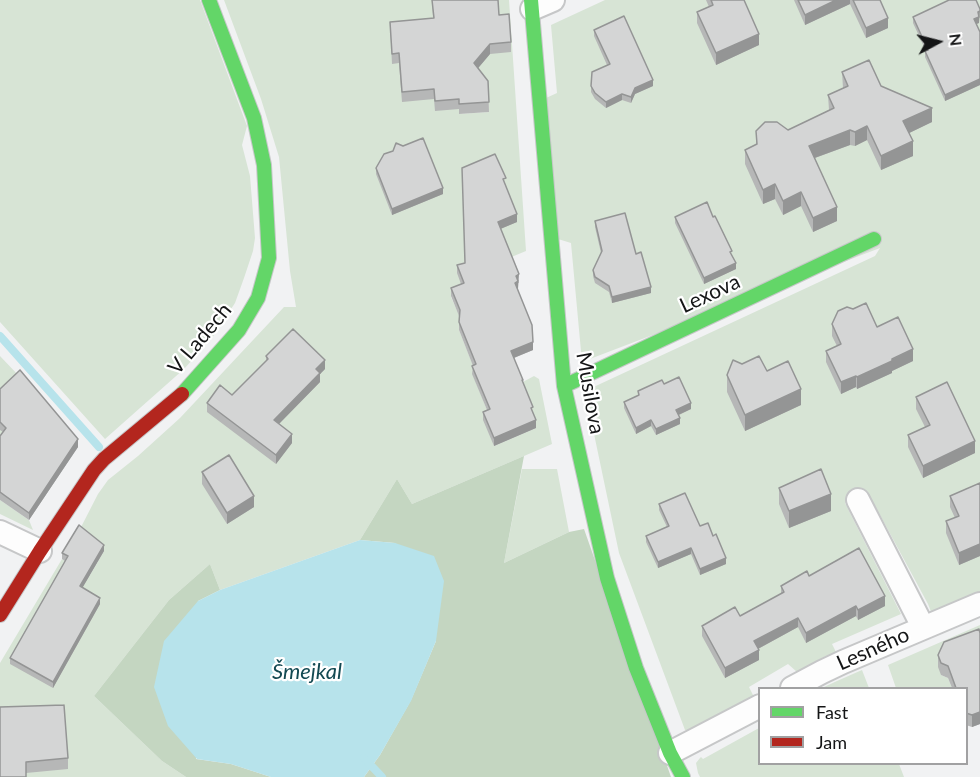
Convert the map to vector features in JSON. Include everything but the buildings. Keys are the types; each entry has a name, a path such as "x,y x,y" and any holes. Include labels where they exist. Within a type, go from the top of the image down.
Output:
{"street":[{"name":"V Ladech","path":"0,615 94,470 185,391 239,330 258,298 269,258 264,165 254,118 209,0"},
{"path":"532,5 553,0"},
{"name":"Musilova","path":"532,5 564,386 607,578 636,668 670,753 683,777"},
{"name":"Lexova","path":"564,386 875,242"},
{"name":"Lesného","path":"858,500 923,627"},
{"path":"0,532 40,551"},
{"name":"Lesného","path":"794,687 822,672 980,604"},
{"path":"670,753 758,707"}],"green space":[{"path":"0,0 200,0 247,126 242,145 250,176 255,238 253,251 235,303 212,338 184,369 105,439 0,322"},
{"path":"224,0 509,0 526,251 509,258 451,297 459,315 459,330 476,373 473,375 490,417 494,446 536,428 521,383 534,376 539,379 552,444 412,504 397,479 360,540 220,590 210,564 169,600 94,696 162,761 186,777 0,777 0,663 62,559 90,575 104,551 79,531 98,494 108,480 180,418 284,307 296,307 290,271 279,157 261,99","holes":["509,25 475,71 488,100 489,112 459,114 459,109 434,99 410,62"]},
{"path":"605,0 980,0 980,596 932,614 867,491 845,503 901,614 832,644 836,652 797,672 788,664 749,687 754,697 692,730 685,730 619,553 585,391 875,256 880,248 582,362 571,243 558,239 546,98 557,93 551,25"},
{"path":"0,356 20,377 34,418 0,444"},
{"path":"524,456 504,563 569,532 584,529 671,777 364,777 380,755 411,700 436,641 395,543 360,540 397,479 412,504"},
{"path":"522,469 557,469 569,532 504,563"},
{"path":"0,500 29,520 33,530 0,514"},
{"path":"210,564 220,590 198,601 196,759 231,764 271,777 186,777 162,761 94,696 169,600"},
{"path":"980,625 980,644 941,675 948,678 952,687 896,687 888,665"},
{"path":"862,670 869,687 824,687"},
{"path":"758,729 758,765 899,765 904,777 700,777 696,763 701,757 703,759"}],"water":[{"name":"Šmejkal","path":"360,540 395,543 434,556 444,581 436,641 411,701 380,755 364,777 271,777 231,764 197,759 168,726 154,687 164,641 198,601 220,590"}],"waterway":[{"path":"0,336 99,447"},
{"path":"364,758 382,777"}],"traffic: fast":[{"path":"182,394 239,330 258,298 269,258 264,165 254,118 209,0"},
{"path":"531,0 564,386 607,578 636,668 670,753 683,777"},
{"path":"564,386 874,239"}],"traffic: jam":[{"path":"0,615 94,470 182,394"}]}
